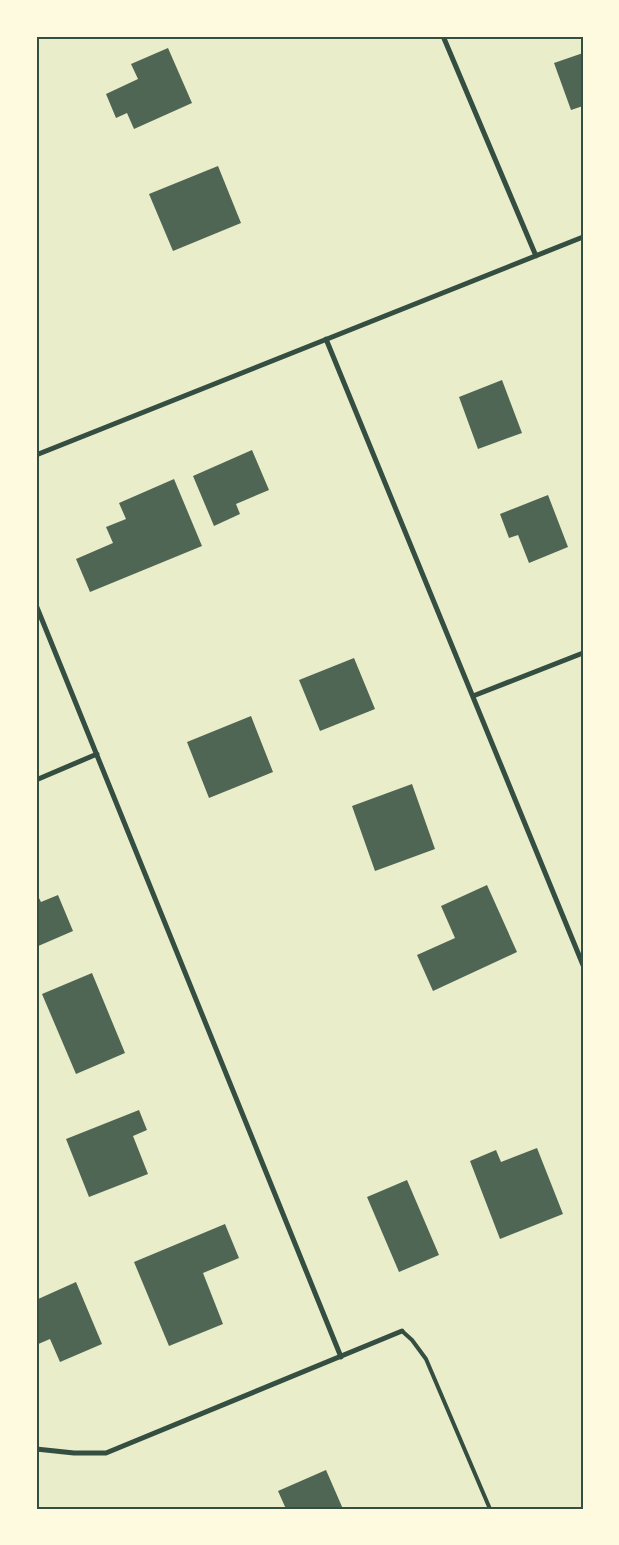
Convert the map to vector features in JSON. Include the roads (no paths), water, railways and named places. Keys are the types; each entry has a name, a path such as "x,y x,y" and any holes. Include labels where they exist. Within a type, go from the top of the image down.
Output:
{"street":[{"path":"443,36 536,256"},
{"path":"36,455 583,237"},
{"path":"326,339 583,964"},
{"path":"36,604 341,1357"},
{"path":"473,696 583,653"},
{"path":"36,780 97,754"},
{"path":"36,1449 74,1453 106,1453 402,1332"}],"lane":[{"path":"402,1332 412,1340 426,1359 490,1509"}]}
